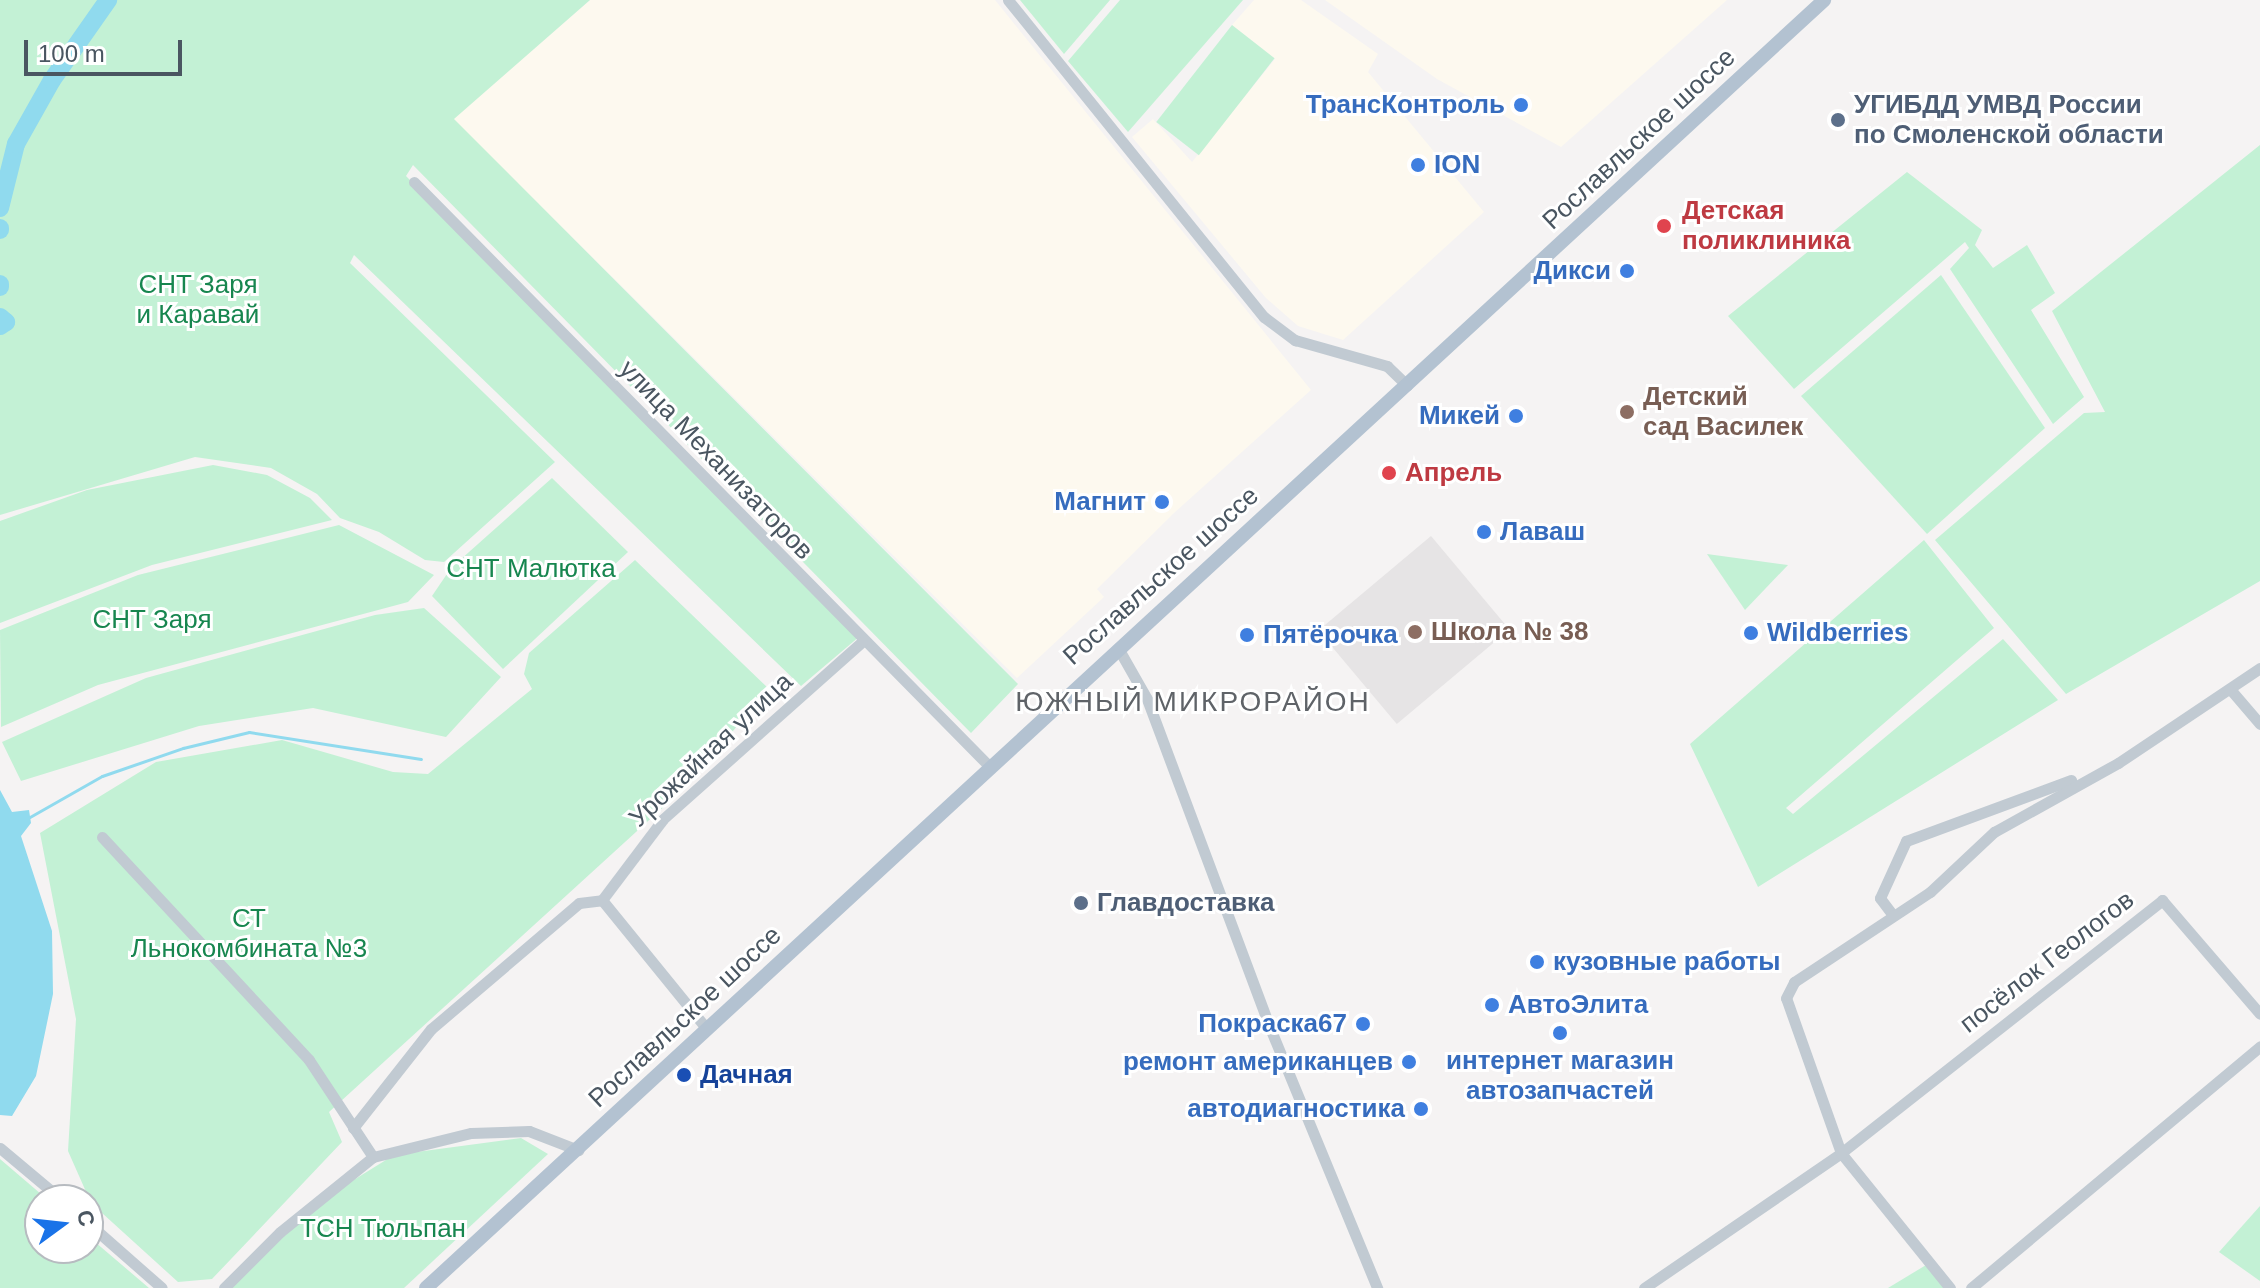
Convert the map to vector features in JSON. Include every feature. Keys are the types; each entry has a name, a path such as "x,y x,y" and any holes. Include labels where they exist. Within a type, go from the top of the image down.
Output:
{"main road":[{"name":"Рославльское шоссе","path":"426,1288 989,766 1824,0"}],"street":[{"path":"1008,0 1264,317 1295,340 1387,366 1407,385"},
{"name":"улица Механизаторов","path":"414,182 862,642 989,766"},
{"name":"Урожайная улица","path":"602,900 663,819 862,642"},
{"path":"1118,648 1147,699 1268,1023 1377,1288"},
{"path":"1950,1288 1841,1153 1786,998 1794,982 1892,914 1930,892 1994,832 2260,668"},
{"path":"2230,689 2260,724"},
{"path":"1892,914 1880,894 1906,841 2099,770"},
{"path":"102,837 309,1060 373,1157"},
{"path":"353,1128 431,1029 579,903 602,900 706,1028"},
{"name":"посёлок Геологов","path":"1841,1153 2162,900 2260,1014"},
{"path":"1971,1288 2260,1046"},
{"path":"224,1288 280,1232 373,1157 471,1133 529,1131 578,1150"},
{"path":"0,1148 43,1184"},
{"path":"1644,1288 1841,1153"},
{"path":"104,1237 162,1288"}],"shaded area":[{"path":"590,0 995,0 1311,390 1174,513 1097,589 1104,597 1017,678 453,119"},
{"path":"1254,0 1301,0 1378,54 1368,72 1484,212 1343,340 1298,326 1266,298 1132,137 1153,119 1192,162 1275,59 1232,25"},
{"path":"1325,0 1727,0 1561,147 1437,79"},
{"name":"Школа № 38","path":"1431,536 1509,629 1397,724 1318,630"}],"green space":[{"name":"СНТ Заря и Каравай","path":"0,0 590,0 454,119 1018,684 971,733 413,165 406,176 860,636 801,686 354,255 350,263 555,462 444,562 425,560 379,532 340,518 317,494 271,468 195,457 0,515"},
{"path":"1020,0 1110,0 1064,54"},
{"path":"1120,0 1243,0 1128,132 1068,61"},
{"path":"1232,25 1275,58 1199,155 1156,122"},
{"path":"2260,145 2260,581 2066,694 1935,540 2084,413 2105,412 2052,311"},
{"path":"1907,172 1982,230 1975,245 1993,268 2027,245 2055,293 2031,310 2084,397 2053,424 1950,269 1969,248 1965,242 1794,389 1728,316"},
{"path":"1941,275 2045,428 1927,534 1801,396"},
{"name":"СНТ Заря","path":"213,465 267,475 310,498 332,520 152,565 0,623 0,521 87,490"},
{"name":"СНТ Малютка","path":"552,478 628,552 503,669 432,596 451,568"},
{"name":"СНТ Заря","path":"339,525 434,575 408,602 98,685 1,727 0,630 138,575"},
{"path":"1924,540 1994,628 1786,808 1793,814 2003,639 2058,700 1758,887 1690,744"},
{"path":"1707,554 1788,565 1745,610"},
{"name":"СТ Льнокомбината №3","path":"635,560 768,688 693,780 329,1112 342,1142 212,1279 178,1282 104,1215 104,1184 83,1184 68,1151 76,1019 40,833 156,762 282,740 393,772 428,774 532,689 524,674 529,653"},
{"name":"СНТ Заря","path":"424,608 501,677 446,737 313,708 199,726 21,781 2,742 146,678 375,615"},
{"name":"ТСН Тюльпан","path":"521,1138 548,1154 404,1288 230,1288 323,1199 394,1155"},
{"path":"0,1159 29,1184 24,1184 24,1264 104,1264 104,1250 149,1288 0,1288"},
{"path":"2260,1206 2260,1281 2219,1252"},
{"path":"1931,1262 1945,1288 1888,1288"}],"water":[{"path":"0,790 12,812 29,810 31,823 21,836 52,931 53,994 36,1076 12,1116 0,1115"}],"waterway":[{"path":"0,208 16,144 52,80 108,0"},
{"path":"0,317 6,322 0,326"},
{"path":"28,818 102,776 183,748 249,732 421,759"}],"place":[{"name":"ТрансКонтроль","path":"1521,105"},
{"name":"УГИБДД УМВД России по Смоленской области","path":"1838,120"},
{"name":"ION","path":"1418,165"},
{"name":"Детская поликлиника","path":"1664,226"},
{"name":"Дикси","path":"1627,271"},
{"name":"Детский сад Василек","path":"1627,412"},
{"name":"Микей","path":"1516,416"},
{"name":"Апрель","path":"1389,473"},
{"name":"Магнит","path":"1162,502"},
{"name":"Лаваш","path":"1484,532"},
{"name":"Школа № 38","path":"1415,632"},
{"name":"Wildberries","path":"1751,633"},
{"name":"Пятёрочка","path":"1247,635"},
{"name":"Главдоставка","path":"1081,903"},
{"name":"кузовные работы","path":"1537,962"},
{"name":"АвтоЭлита","path":"1492,1005"},
{"name":"Покраска67","path":"1363,1024"},
{"name":"интернет магазин автозапчастей","path":"1560,1033"},
{"name":"ремонт американцев","path":"1409,1062"},
{"name":"Дачная","path":"684,1075"},
{"name":"автодиагностика","path":"1421,1109"}],"district":[{"name":"ЮЖНЫЙ МИКРОРАЙОН","path":"1193,702"}]}
